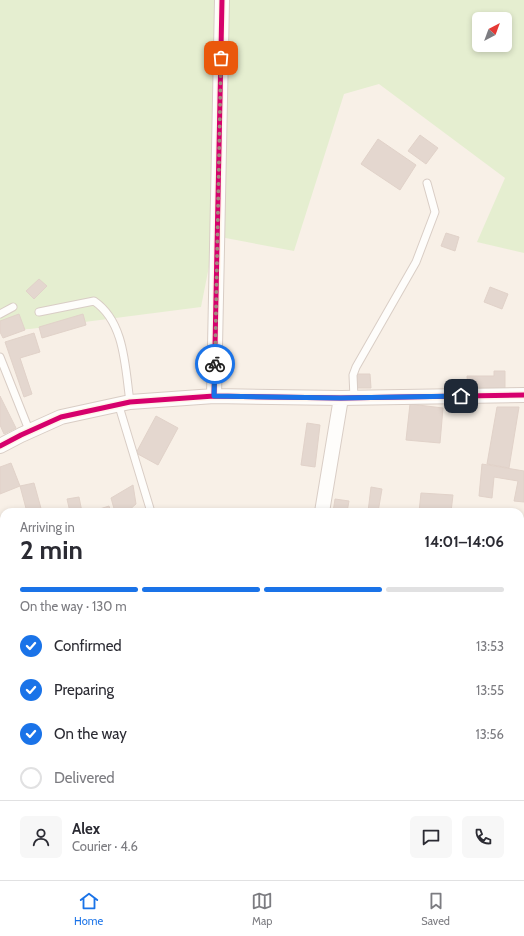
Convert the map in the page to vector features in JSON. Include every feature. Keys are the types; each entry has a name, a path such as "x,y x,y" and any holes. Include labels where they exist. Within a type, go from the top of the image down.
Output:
{"street":[{"path":"214,396 222,0"},
{"path":"0,446 29,430 61,417 124,402 214,396 347,398 524,395"},
{"path":"323,508 347,398"}],"lane":[{"path":"347,398 356,367 416,262 435,212 427,183"},
{"path":"40,312 94,301 104,308 120,339 124,402 150,508"},
{"path":"0,314 13,308"},
{"path":"0,357 29,430"}],"green space":[{"path":"0,0 524,0 524,253 477,242 505,178 379,84 344,94 294,251 215,236 201,307 30,329 0,330"}],"building":[{"path":"420,135 438,148 426,164 408,151"},
{"path":"378,139 416,165 400,190 361,164"},
{"path":"446,233 459,237 455,251 441,246"},
{"path":"39,279 47,286 34,299 26,291"},
{"path":"490,287 508,294 502,309 484,302"},
{"path":"19,314 25,330 3,338 0,332 0,321"},
{"path":"83,314 86,325 42,338 39,327"},
{"path":"34,333 40,352 20,358 32,394 24,397 5,342"},
{"path":"494,371 505,371 505,388 468,388 467,376 494,376"},
{"path":"356,374 370,374 371,388 357,388"},
{"path":"0,396 16,428 4,434 0,425"},
{"path":"410,404 443,408 440,443 406,440"},
{"path":"497,407 519,407 509,468 487,464"},
{"path":"156,416 178,428 158,465 136,453"},
{"path":"307,423 320,425 315,467 301,465"},
{"path":"11,463 20,486 0,494 0,467"},
{"path":"482,464 524,471 524,502 514,501 518,481 494,477 492,498 479,496"},
{"path":"34,483 41,508 26,508 20,486"},
{"path":"133,485 136,504 132,508 114,508 111,498"},
{"path":"371,487 382,489 379,508 368,508"},
{"path":"421,493 453,495 451,508 419,508"},
{"path":"79,497 81,508 69,508 67,499"},
{"path":"335,499 349,501 348,508 334,508"}],"cycle path":[{"path":"214,396 222,0"},
{"path":"0,446 61,417 130,402 214,396 341,398 524,395"}],"way so far":[{"path":"215,364 221,58"}],"route":[{"path":"215,364 214,396 340,398 461,396"}]}
